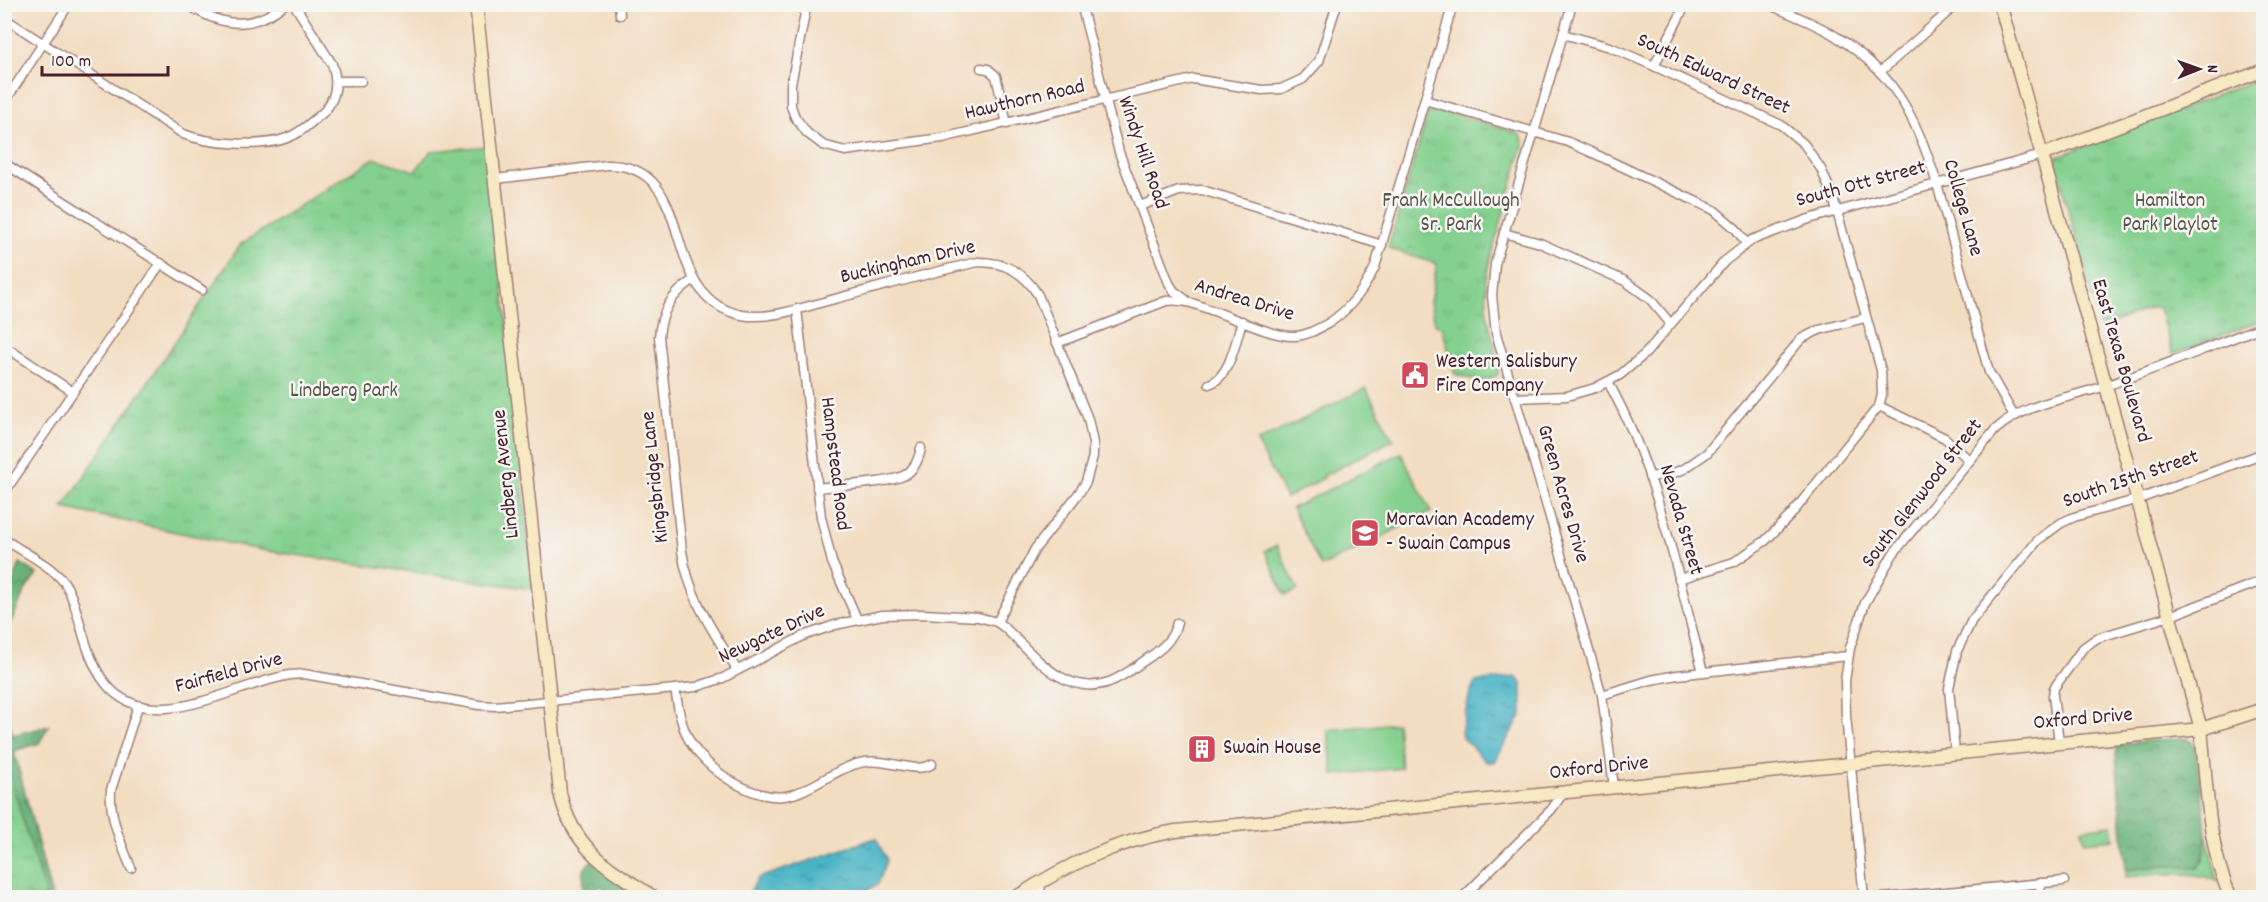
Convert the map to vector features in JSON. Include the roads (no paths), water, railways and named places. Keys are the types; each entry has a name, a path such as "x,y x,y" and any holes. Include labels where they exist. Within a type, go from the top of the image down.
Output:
{"street":[{"path":"4,103 69,4"},
{"path":"187,4 213,19 238,23 262,19 285,4"},
{"path":"4,18 174,130 207,142 270,142 290,137 324,113 333,99 336,81 332,64 294,4"},
{"name":"Lindberg Avenue","path":"476,4 560,793 568,819 578,838 592,854 603,864 655,897"},
{"path":"619,4 620,15"},
{"name":"Hawthorn Road","path":"807,4 790,96 795,117 800,126 823,145 855,151 942,138 1193,79 1262,90 1281,89 1303,79 1319,61 1337,4"},
{"name":"Windy Hill Road","path":"1082,4 1104,100 1119,152 1169,283 1174,291 1189,302"},
{"name":"Andrea Drive","path":"1057,344 1166,301 1189,302 1292,336 1302,335 1327,324 1345,311 1360,294 1375,267 1453,4"},
{"name":"Green Acres Drive","path":"1572,4 1504,233 1493,280 1492,312 1496,333 1602,695 1614,787"},
{"path":"1654,66 1686,4"},
{"name":"College Lane","path":"1768,4 1826,30 1847,44 1880,72 1901,97 1928,153 1989,372 2014,416"},
{"path":"1880,72 1958,4"},
{"path":"2128,4 2148,4"},
{"name":"East Texas Boulevard","path":"2000,7 2201,729 2214,839 2222,874 2231,897"},
{"name":"South Edward Street","path":"1563,34 1610,47 1768,118 1794,134 1804,144 1821,169 1837,212 1881,370 1882,395 1879,406"},
{"path":"981,68 988,69 996,76 1007,124"},
{"name":"South Ott Street","path":"1515,398 1567,396 1608,382 1635,363 1725,261 1746,243 1781,228 2042,155 2264,70"},
{"path":"336,81 361,81"},
{"path":"1425,100 1568,142 1593,153 1700,202 1727,220 1746,243"},
{"path":"4,163 202,290"},
{"name":"Buckingham Drive","path":"496,179 607,165 623,166 639,171 662,193 693,280 708,299 718,306 741,315 766,315 797,309 968,265 990,262 1018,272 1033,286 1057,344 1091,429 1093,456 1091,469 1079,493 1026,562 997,622"},
{"path":"1140,206 1179,191 1202,190 1382,245"},
{"path":"1504,233 1540,243 1625,282 1650,299 1670,323"},
{"path":"4,493 160,263"},
{"name":"Kingsbridge Lane","path":"693,280 680,288 667,306 659,337 682,551 685,570 698,607 737,670"},
{"name":"Hampstead Road","path":"797,309 821,517 832,562 857,619"},
{"path":"1649,477 1671,474 1684,469 1707,453 1801,339 1819,330 1865,318"},
{"path":"1209,384 1216,382 1224,374 1242,321"},
{"name":"South Glenwood Street","path":"1864,897 1845,697 1848,656 1865,603 1879,574 1893,554 1995,430 2014,416 2057,399 2107,386 2264,326"},
{"path":"4,346 73,392"},
{"name":"Nevada Street","path":"1608,382 1632,429 1649,477 1703,672"},
{"path":"1678,579 1724,566 1765,541 1790,516 1879,406 1945,438 1969,460"},
{"path":"818,488 898,478 916,464 921,448"},
{"name":"South 25th Street","path":"1955,753 1949,688 1957,651 1972,620 2038,540 2074,517 2139,500 2264,453"},
{"name":"Fairfield Drive","path":"4,539 63,582 74,604 95,670 109,688 120,697 138,706 153,708 178,706 290,675 304,675 478,705 512,705 550,700"},
{"path":"2059,741 2054,688 2083,648 2108,633 2170,616 2264,580"},
{"name":"Newgate Drive","path":"550,700 675,689 711,683 802,636 857,619 882,615 924,614 978,617 997,622 1055,675 1075,684 1087,686 1109,683 1162,649 1171,639 1178,623"},
{"path":"1602,695 1651,680 1848,656"},
{"path":"675,689 684,728 696,750 716,770 756,793 768,796 790,795 863,762 882,761 922,769 932,764"},
{"path":"131,868 113,818 110,801 111,790 138,706"},
{"name":"Oxford Drive","path":"1015,897 1091,855 1154,835 2059,741 2201,729 2264,709"},
{"path":"1462,897 1551,810 1564,792"},
{"path":"1038,897 1043,880"},
{"path":"1882,897 2064,881"},
{"path":"2040,883 2041,897"}],"water":[{"path":"1516,677 1522,683 1522,714 1494,762 1486,762 1462,737 1461,732 1470,692 1475,682"},
{"path":"876,838 887,860 878,884 857,897 747,897 758,878"}],"place":[{"name":"Western Salisbury Fire Company","path":"1415,375"},
{"name":"Moravian Academy - Swain Campus","path":"1365,533"},
{"name":"Swain House","path":"1202,749"}],"park label":[{"name":"Frank McCullough Sr. Park","path":"1451,214"},
{"name":"Hamilton Park Playlot","path":"2170,214"},
{"name":"Lindberg Park","path":"344,392"}]}
